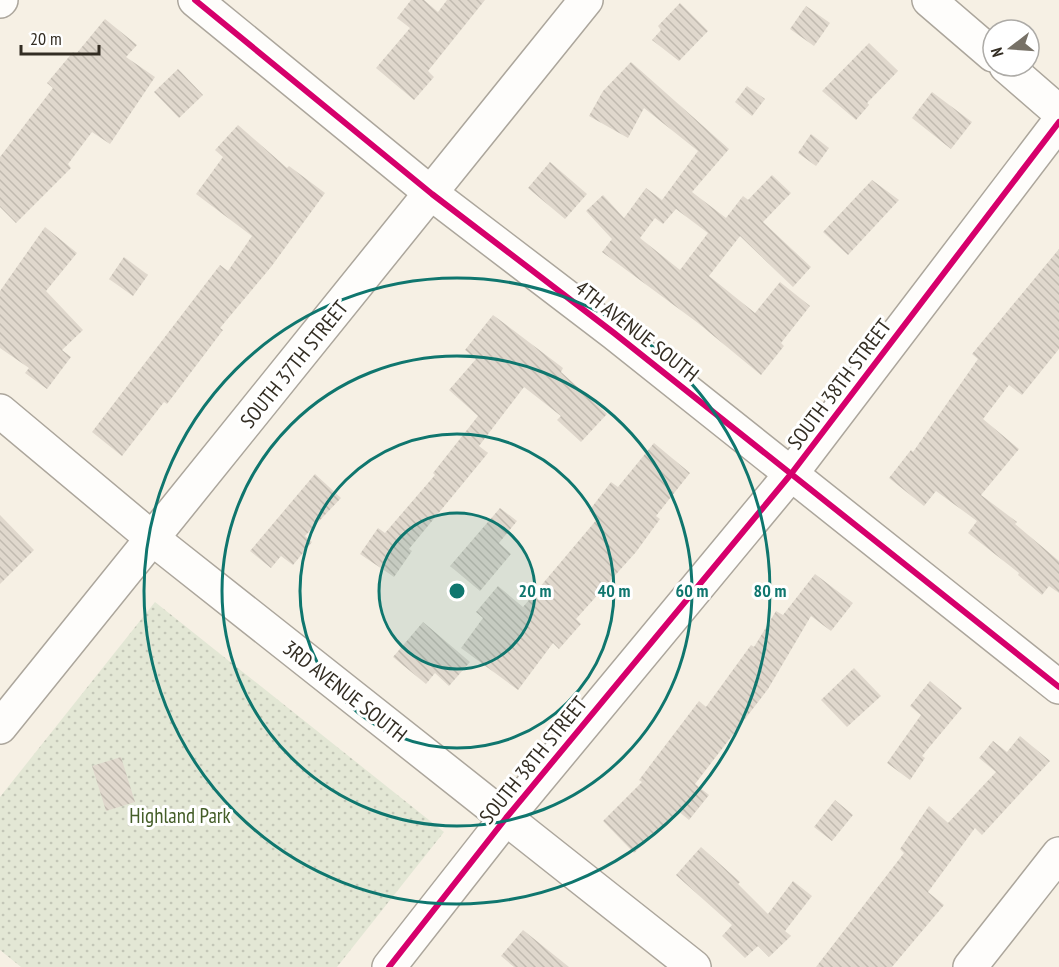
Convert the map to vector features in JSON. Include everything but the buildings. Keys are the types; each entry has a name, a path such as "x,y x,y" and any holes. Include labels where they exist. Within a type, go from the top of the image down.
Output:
{"street":[{"name":"4TH AVENUE SOUTH","path":"195,0 432,194 614,333 1059,687"},
{"name":"SOUTH 37TH STREET","path":"0,727 432,194 586,0"},
{"path":"929,0 981,45"},
{"path":"1020,78 1059,112"},
{"name":"SOUTH 38TH STREET","path":"389,967 506,818 791,474 1059,122"},
{"name":"3RD AVENUE SOUTH","path":"0,411 153,539 694,967"},
{"path":"970,967 1059,854"}],"green space":[{"name":"Highland Park","path":"155,602 444,832 337,967 21,967 0,950 0,797"}],"cycle path":[{"path":"195,0 432,194 614,333 1059,687"},
{"path":"389,967 506,818 791,474 1059,122"}]}
